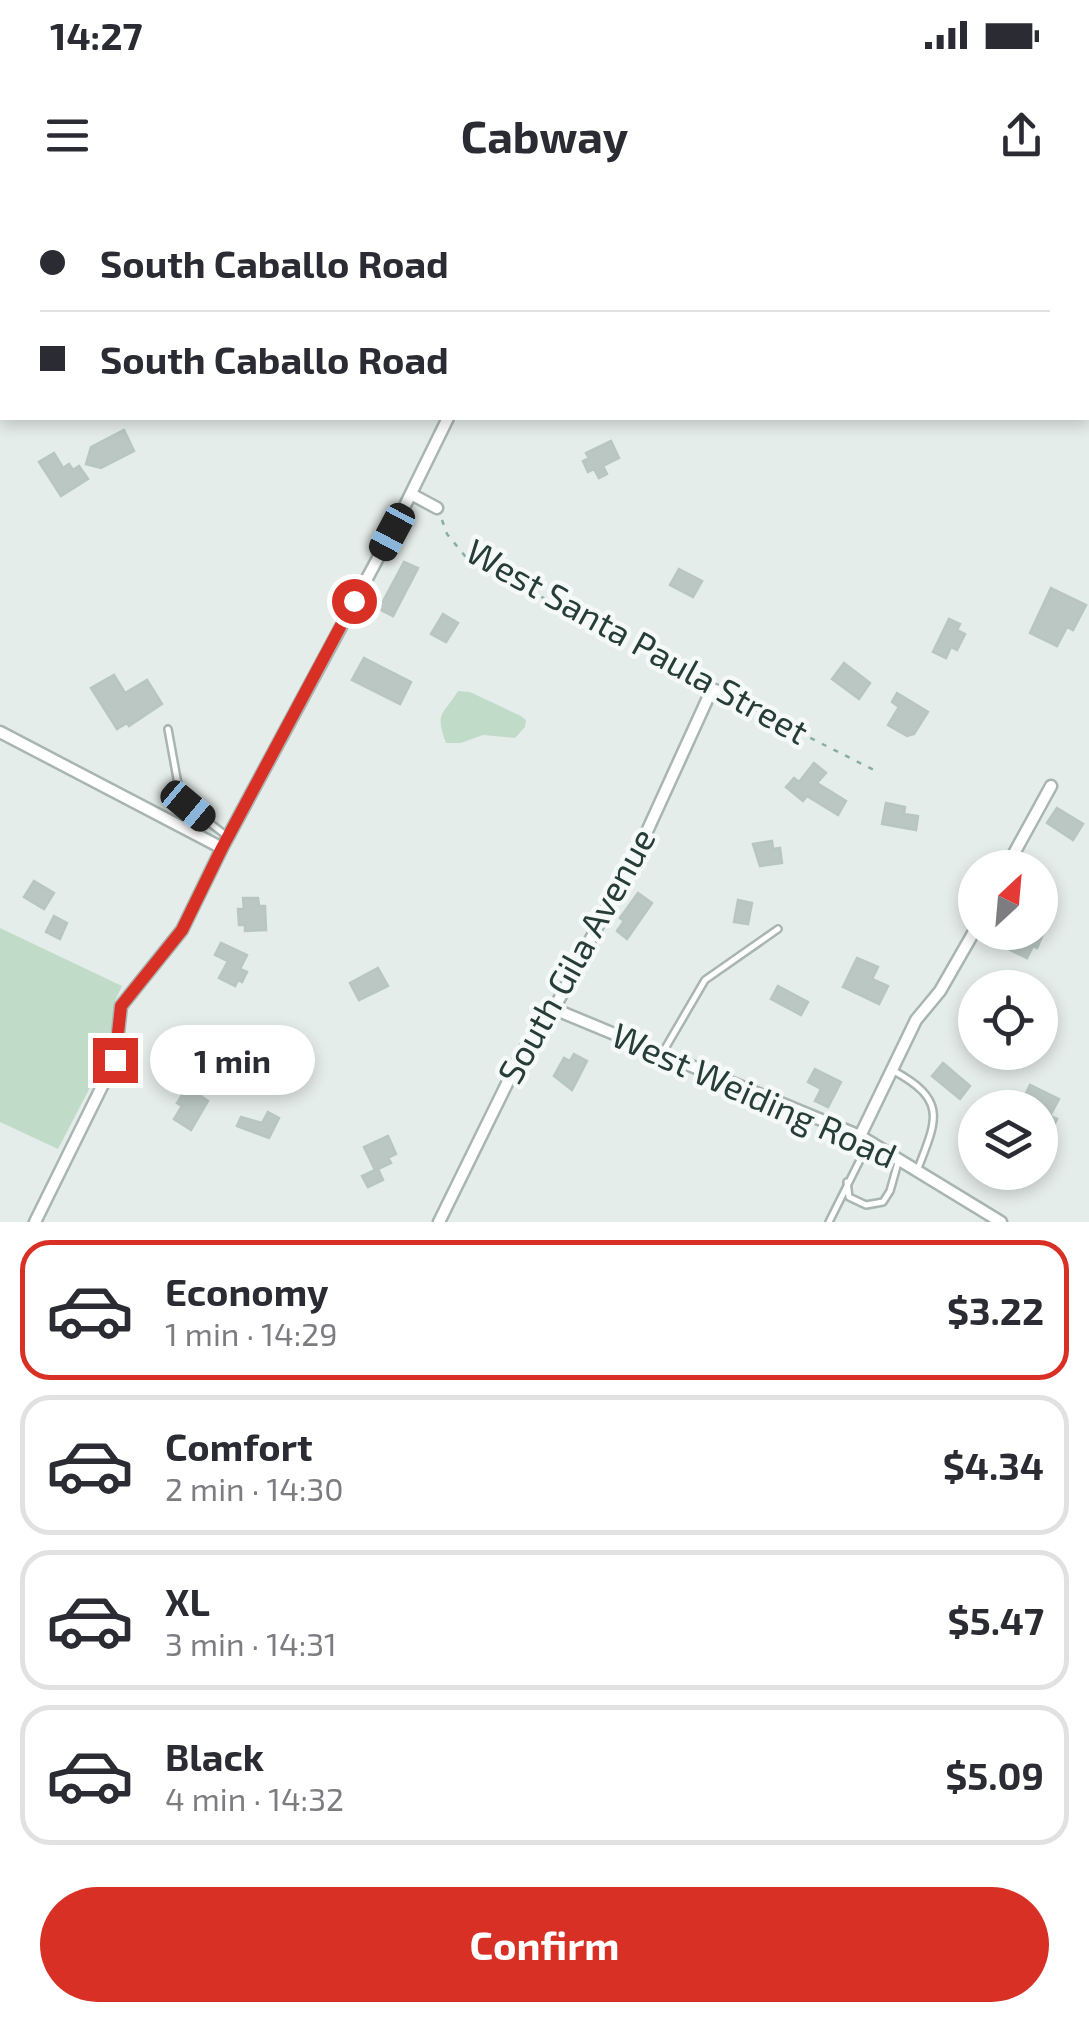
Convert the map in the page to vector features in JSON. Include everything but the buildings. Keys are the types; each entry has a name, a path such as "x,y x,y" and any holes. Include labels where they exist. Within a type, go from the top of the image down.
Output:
{"street":[{"path":"34,1222 115,1060 121,1006 182,930 447,420"},
{"name":"West Santa Paula Street","path":"411,494 437,508"},
{"name":"South Gila Avenue","path":"439,1222 524,1051 554,1009 644,838 715,690"},
{"path":"0,732 222,848"},
{"path":"1016,850 1051,786"},
{"path":"864,1139 916,1020 940,991 964,950"},
{"name":"West Weiding Road","path":"554,1009 864,1139 1001,1222"}],"lane":[{"path":"168,729 180,795 188,806 228,837"},
{"path":"662,1054 705,980 778,929"},
{"path":"891,1070 922,1089 934,1106 936,1121 917,1171"},
{"path":"829,1222 864,1139"},
{"path":"847,1182 849,1197 858,1203 883,1202 900,1159"}],"path":[{"name":"West Santa Paula Street","path":"437,508 448,534 465,556 880,773"}],"green space":[{"path":"458,691 470,692 521,716 526,720 525,727 515,738 483,735 461,743 446,743 441,720"},
{"path":"0,928 122,986 115,1001 107,1055 58,1149 0,1122"}],"route":[{"path":"115,1060 121,1006 182,930 354,601"}]}
